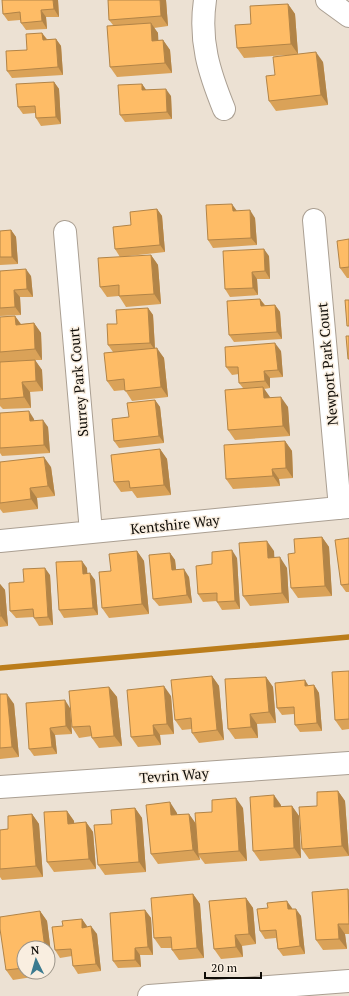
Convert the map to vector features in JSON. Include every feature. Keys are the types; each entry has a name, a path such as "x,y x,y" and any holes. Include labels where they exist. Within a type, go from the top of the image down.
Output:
{"street":[{"path":"205,0 203,32 205,54 210,75 224,109"},
{"path":"327,0 349,16"},
{"name":"Newport Park Court","path":"314,220 344,507"},
{"name":"Surrey Park Court","path":"65,232 91,532"},
{"name":"Kentshire Way","path":"0,540 344,507"},
{"name":"Tevrin Way","path":"0,787 349,763"},
{"path":"149,996 349,981"}],"building":[{"path":"2,0 53,0 54,9 41,10 42,21 21,23 20,12 3,14"},
{"path":"108,0 160,0 161,16 109,20"},
{"path":"288,4 291,44 237,48 235,25 251,24 250,6"},
{"path":"151,23 152,41 163,40 165,63 110,67 107,26"},
{"path":"42,33 43,40 56,39 58,67 7,71 6,51 27,50 26,34"},
{"path":"316,52 321,95 269,101 266,76 275,75 273,57"},
{"path":"54,82 56,117 36,118 35,106 18,107 16,84"},
{"path":"142,84 142,90 166,89 167,112 120,115 118,85"},
{"path":"232,204 233,211 250,210 251,238 208,240 206,205"},
{"path":"157,209 160,245 115,249 113,227 131,225 130,212"},
{"path":"11,230 12,257 0,257 0,231"},
{"path":"349,239 349,267 340,268 337,241"},
{"path":"264,249 265,271 252,272 253,288 225,289 223,251"},
{"path":"151,255 154,294 119,296 119,285 100,287 98,258"},
{"path":"26,269 27,289 14,290 15,307 0,308 0,271"},
{"path":"260,299 261,306 275,305 277,332 229,335 227,301"},
{"path":"345,300 349,300 349,326 347,326"},
{"path":"148,308 150,343 108,345 107,324 117,324 116,310"},
{"path":"15,316 16,325 34,323 35,349 0,352 0,317"},
{"path":"346,336 349,336 349,359 348,359"},
{"path":"275,343 278,370 264,371 265,381 239,383 238,367 226,367 225,347"},
{"path":"157,348 161,387 125,391 124,379 107,381 104,353"},
{"path":"35,360 36,381 22,382 24,397 0,399 0,362"},
{"path":"263,387 264,398 281,397 283,426 228,430 225,390"},
{"path":"155,400 159,436 114,441 112,419 129,417 127,403"},
{"path":"29,411 30,421 43,420 44,445 0,448 0,413"},
{"path":"285,441 286,468 272,469 273,476 226,479 224,445"},
{"path":"160,449 164,485 130,488 129,481 114,482 111,455"},
{"path":"44,457 48,486 30,488 31,499 0,503 0,462"},
{"path":"322,537 325,586 291,588 288,554 295,553 294,539"},
{"path":"349,538 349,584 341,585 335,540"},
{"path":"267,541 268,558 280,557 282,593 243,596 239,543"},
{"path":"232,550 235,601 217,602 217,593 198,594 196,566 212,564 212,552"},
{"path":"137,551 142,604 102,608 99,572 111,571 109,554"},
{"path":"170,553 172,570 184,569 187,595 153,599 149,555"},
{"path":"82,561 83,574 90,573 93,608 59,610 56,562"},
{"path":"45,568 48,617 34,618 33,609 10,611 9,583 24,582 23,569"},
{"path":"349,671 349,719 335,720 332,672"},
{"path":"212,676 217,730 192,733 191,718 175,720 171,680"},
{"path":"266,677 269,712 250,714 251,727 228,729 225,679"},
{"path":"305,680 305,686 314,685 317,723 295,725 294,707 277,708 275,683"},
{"path":"164,686 167,724 153,725 154,735 131,737 127,690"},
{"path":"109,687 114,736 92,738 90,726 72,727 69,691"},
{"path":"0,694 7,694 12,747 0,748"},
{"path":"65,700 66,726 50,728 52,747 29,749 26,703"},
{"path":"338,791 342,846 302,849 299,807 317,806 317,792"},
{"path":"274,795 274,807 292,806 294,848 253,851 250,797"},
{"path":"236,798 239,851 198,854 195,813 212,812 212,800"},
{"path":"170,802 171,815 189,814 193,850 151,854 146,805"},
{"path":"135,808 139,862 98,865 94,825 112,824 111,810"},
{"path":"67,811 68,824 86,822 89,859 47,862 44,812"},
{"path":"32,814 36,866 0,869 0,830 8,829 8,816"},
{"path":"348,889 349,924 338,924 339,939 316,940 312,892"},
{"path":"193,894 197,948 172,950 171,937 154,938 151,898"},
{"path":"246,898 249,934 235,935 236,947 214,949 209,901"},
{"path":"287,901 288,909 296,909 300,946 278,949 276,930 260,931 257,909 268,908 267,903"},
{"path":"145,910 148,947 135,948 135,960 113,961 110,913"},
{"path":"40,911 44,940 16,940 16,969 6,970 0,929 0,917"},
{"path":"82,919 82,928 91,926 96,964 73,966 71,949 56,950 56,940 54,940 52,927 63,926 62,921"}],"waterway":[{"path":"0,668 349,637"}]}
